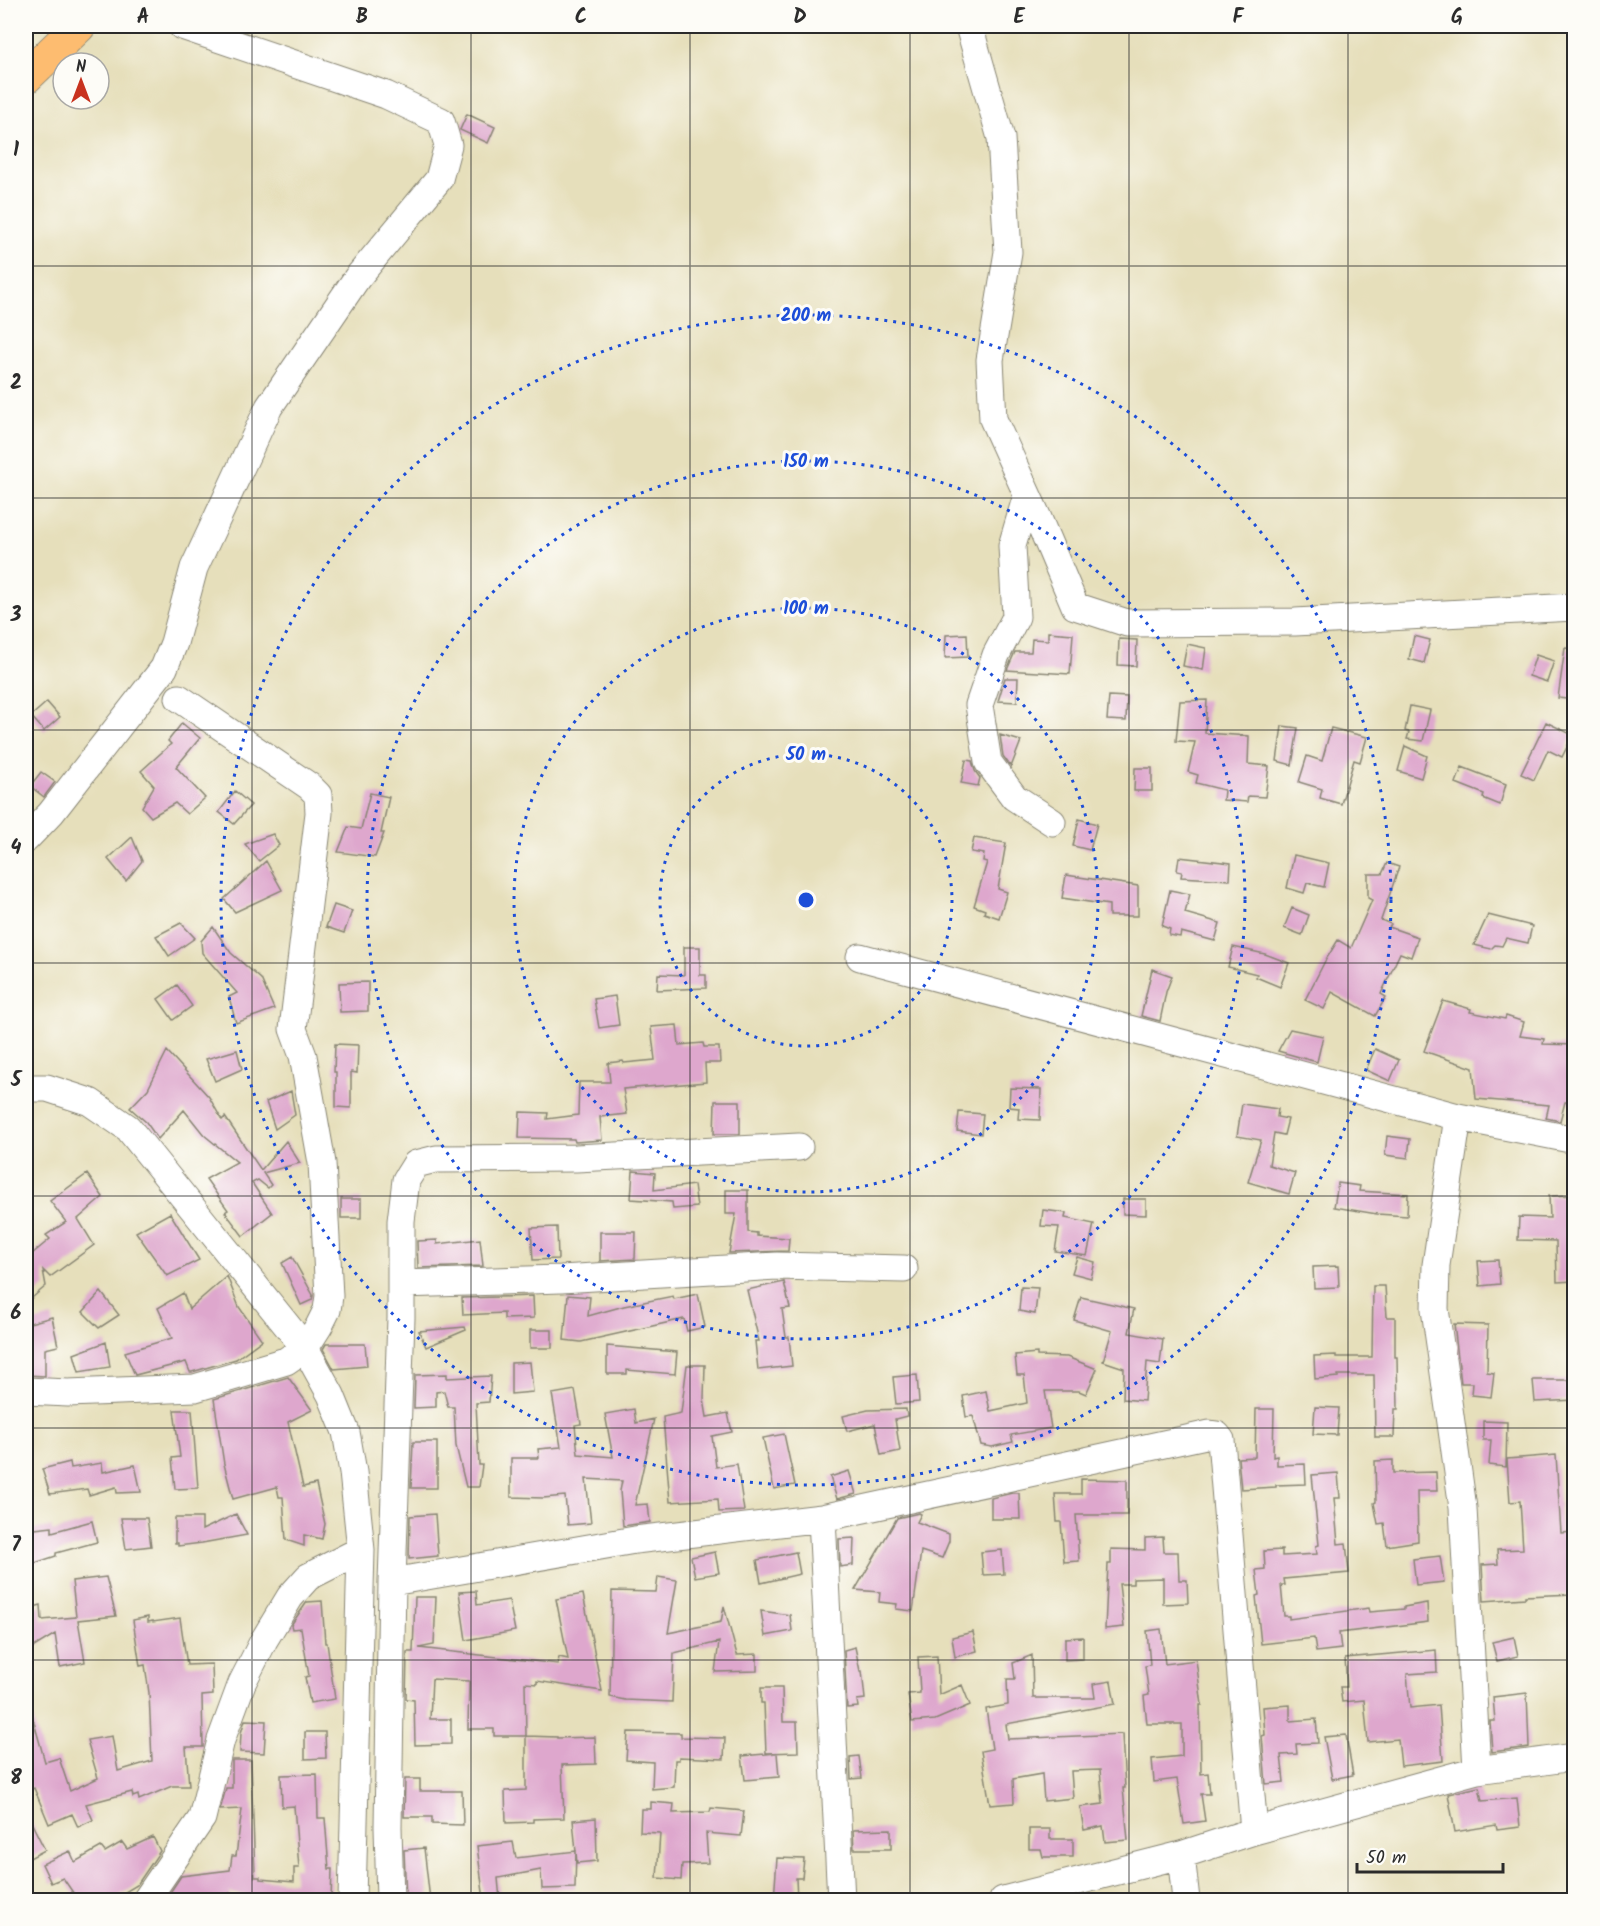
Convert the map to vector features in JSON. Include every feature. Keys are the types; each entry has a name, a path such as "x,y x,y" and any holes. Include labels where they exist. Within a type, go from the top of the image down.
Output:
{"main road":[{"path":"26,76 79,26"}],"street":[{"path":"26,839 51,813 164,668 174,643 194,568 269,407 357,278 438,179 448,145 441,121 386,95 182,26"},
{"path":"969,26 1001,138 1008,252 990,360 993,419 1075,606 1127,623 1295,621 1575,607"},
{"path":"1027,495 1012,546 1016,617 996,656 979,705 988,762 1014,797 1052,822"},
{"path":"26,1391 68,1393 195,1388 286,1361 305,1348 320,1326 327,1310 329,1296 322,1163 303,1056 293,1029 319,813 318,795 309,786 179,698"},
{"path":"860,957 1458,1117 1565,1138 1575,1137"},
{"path":"26,1088 47,1088 90,1102 128,1128 305,1348 331,1395 346,1432 353,1472 361,1550 352,1900"},
{"path":"1458,1117 1436,1265 1435,1309 1463,1508 1477,1770"},
{"path":"390,1900 388,1827 392,1582 401,1221 406,1180 416,1164 436,1159 576,1158 799,1147"},
{"path":"401,1284 561,1279 777,1266 904,1269"},
{"path":"392,1582 635,1540 822,1518 1210,1434 1217,1436 1221,1440 1254,1831"},
{"path":"822,1518 841,1900"},
{"path":"146,1900 202,1818 221,1740 242,1683 290,1596 308,1577 361,1550"},
{"path":"1003,1900 1181,1855 1254,1831 1477,1770 1575,1757"},
{"path":"1181,1855 1186,1900"}],"building":[{"path":"467,114 495,127 488,143 460,130"},
{"path":"1048,632 1073,634 1070,674 1007,670 1015,652 1031,652 1032,639 1048,640"},
{"path":"967,634 968,657 945,658 946,635"},
{"path":"1414,636 1430,640 1424,663 1409,659"},
{"path":"1119,639 1137,640 1136,666 1118,665"},
{"path":"1187,644 1206,648 1203,670 1183,666"},
{"path":"1565,648 1575,649 1575,700 1558,698"},
{"path":"1536,655 1554,661 1547,682 1529,676"},
{"path":"1005,678 1018,678 1017,702 998,701"},
{"path":"1109,696 1127,697 1126,721 1107,720"},
{"path":"1207,700 1205,733 1249,736 1248,764 1269,766 1265,797 1248,796 1247,802 1223,800 1224,790 1196,783 1198,775 1188,772 1195,742 1176,741 1180,701"},
{"path":"47,702 60,717 44,731 31,716"},
{"path":"1410,706 1430,710 1423,741 1407,739 1409,732 1405,731"},
{"path":"1546,722 1573,735 1562,757 1548,750 1534,780 1521,774"},
{"path":"182,723 200,738 176,767 205,798 187,814 175,803 151,817 142,807 154,786 141,771 171,744 168,741"},
{"path":"1282,726 1298,728 1292,765 1277,761"},
{"path":"1331,728 1367,737 1360,762 1354,760 1341,804 1320,798 1322,789 1299,782 1307,756 1322,761"},
{"path":"1000,735 1021,741 1011,767 1003,756"},
{"path":"1405,746 1427,756 1421,778 1398,771"},
{"path":"966,760 972,761 980,778 978,786 961,783"},
{"path":"1462,767 1506,784 1500,805 1483,798 1484,794 1456,783"},
{"path":"1135,768 1152,768 1152,791 1134,791"},
{"path":"41,772 55,782 44,797 30,786"},
{"path":"235,791 251,805 234,824 219,812"},
{"path":"370,793 389,797 381,833 384,833 375,857 338,852 348,827 361,829"},
{"path":"1079,819 1097,824 1090,850 1073,846"},
{"path":"273,834 279,845 259,861 245,844"},
{"path":"132,837 142,861 126,881 108,859"},
{"path":"974,838 1006,843 998,889 1007,892 999,918 984,913 985,910 974,906 987,862 983,861 984,854 971,852"},
{"path":"1294,855 1329,863 1324,887 1307,883 1304,893 1287,888"},
{"path":"1179,857 1231,863 1230,880 1181,877 1182,872 1177,871"},
{"path":"266,861 282,890 235,912 224,899"},
{"path":"1387,863 1399,867 1381,920 1391,924 1389,927 1418,937 1411,957 1400,953 1381,994 1386,997 1375,1016 1332,992 1324,1009 1305,1000 1338,940 1351,948 1372,900 1368,898 1368,874 1382,874"},
{"path":"1066,875 1138,886 1138,916 1109,916 1109,905 1062,898"},
{"path":"1170,890 1190,894 1185,913 1220,923 1215,941 1181,932 1180,937 1169,935 1170,929 1162,926"},
{"path":"334,905 352,911 344,933 326,927"},
{"path":"1292,908 1309,915 1302,935 1284,928"},
{"path":"1488,915 1532,926 1528,943 1506,938 1502,946 1495,945 1491,949 1474,945"},
{"path":"181,923 195,938 169,956 156,936"},
{"path":"213,927 231,953 261,979 274,1009 236,1023 229,997 237,993 202,953 201,941"},
{"path":"684,947 700,947 700,975 706,975 706,988 657,990 658,974 684,975"},
{"path":"1233,947 1265,954 1289,963 1280,987 1256,977 1257,974 1228,967"},
{"path":"1152,969 1172,976 1160,1021 1141,1016"},
{"path":"368,982 368,1011 340,1012 339,983"},
{"path":"177,985 192,1006 173,1020 158,999"},
{"path":"615,996 619,1025 599,1028 594,999"},
{"path":"1443,1001 1471,1009 1470,1012 1505,1019 1506,1016 1524,1022 1520,1036 1544,1039 1543,1044 1575,1045 1575,1102 1565,1102 1560,1121 1546,1118 1549,1105 1476,1099 1473,1068 1424,1051"},
{"path":"677,1025 679,1045 703,1043 704,1047 719,1047 720,1063 705,1063 706,1082 623,1089 627,1114 600,1117 602,1140 575,1142 574,1139 519,1138 520,1112 548,1113 547,1119 578,1115 579,1082 610,1082 608,1063 655,1060 651,1027"},
{"path":"1290,1029 1323,1036 1317,1062 1278,1051"},
{"path":"335,1044 358,1045 357,1073 351,1072 351,1108 336,1107"},
{"path":"1375,1049 1399,1060 1390,1081 1366,1070"},
{"path":"237,1050 242,1069 215,1081 206,1059"},
{"path":"167,1051 209,1097 222,1120 225,1117 261,1170 286,1141 300,1163 263,1173 271,1185 268,1188 258,1180 252,1183 272,1213 243,1236 225,1212 228,1210 206,1179 237,1162 204,1135 184,1110 158,1139 146,1122 130,1108 148,1089"},
{"path":"1010,1088 1041,1089 1040,1120 1018,1119 1019,1108 1009,1107"},
{"path":"291,1091 295,1115 275,1129 266,1102"},
{"path":"715,1101 740,1101 740,1134 714,1134"},
{"path":"1242,1104 1278,1109 1277,1117 1288,1119 1284,1135 1274,1133 1269,1165 1295,1173 1289,1194 1248,1182 1261,1140 1237,1136"},
{"path":"959,1112 983,1114 981,1134 957,1131"},
{"path":"1387,1136 1410,1139 1408,1158 1385,1155"},
{"path":"633,1171 655,1173 654,1190 694,1185 697,1207 673,1209 672,1202 631,1199"},
{"path":"87,1174 103,1197 78,1219 94,1245 50,1277 43,1270 46,1286 26,1303 26,1259 50,1239 46,1235 66,1222 50,1201"},
{"path":"1338,1183 1360,1186 1359,1191 1408,1194 1407,1216 1334,1207"},
{"path":"726,1190 748,1190 748,1232 757,1233 757,1236 789,1238 788,1251 729,1253 736,1214 726,1214"},
{"path":"1575,1195 1575,1281 1557,1282 1556,1241 1518,1240 1519,1217 1550,1218 1549,1196"},
{"path":"341,1199 361,1199 361,1218 341,1218"},
{"path":"1123,1199 1146,1199 1146,1215 1123,1214"},
{"path":"1043,1210 1066,1213 1065,1218 1094,1224 1087,1256 1055,1251 1059,1227 1041,1226"},
{"path":"170,1213 199,1260 167,1276 136,1232"},
{"path":"557,1227 558,1259 533,1260 531,1228"},
{"path":"600,1232 636,1232 635,1259 600,1261"},
{"path":"480,1239 483,1266 418,1268 417,1241 437,1240 437,1244"},
{"path":"292,1257 313,1295 312,1300 301,1305 282,1263"},
{"path":"1077,1257 1095,1262 1091,1278 1072,1273"},
{"path":"1498,1260 1500,1284 1480,1286 1478,1261"},
{"path":"1338,1266 1339,1287 1314,1288 1313,1267"},
{"path":"227,1276 239,1307 262,1340 236,1359 192,1372 186,1362 135,1375 125,1352 172,1338 158,1308 183,1293 189,1309"},
{"path":"784,1282 790,1308 782,1309 786,1337 789,1337 792,1366 758,1370 755,1341 759,1341 747,1290"},
{"path":"1373,1286 1385,1286 1387,1317 1395,1317 1398,1409 1395,1409 1394,1437 1375,1437 1374,1375 1338,1375 1338,1377 1315,1379 1314,1356 1372,1357"},
{"path":"1021,1287 1038,1288 1035,1314 1019,1311"},
{"path":"101,1292 119,1315 99,1328 83,1312"},
{"path":"698,1294 705,1327 687,1331 684,1319 581,1342 564,1340 568,1295 590,1297 588,1316 673,1296 674,1299"},
{"path":"533,1296 534,1318 504,1319 504,1313 463,1315 462,1298"},
{"path":"1081,1297 1134,1309 1129,1333 1163,1339 1160,1364 1147,1362 1144,1401 1123,1399 1124,1368 1103,1361 1112,1331 1074,1320"},
{"path":"52,1317 58,1346 45,1349 45,1376 26,1375 26,1324"},
{"path":"1454,1324 1488,1325 1487,1372 1494,1373 1491,1397 1472,1395 1473,1383 1461,1383"},
{"path":"465,1327 466,1330 426,1347 419,1331"},
{"path":"530,1330 552,1330 552,1348 530,1348"},
{"path":"106,1342 110,1367 79,1372 74,1354"},
{"path":"326,1344 365,1344 367,1366 334,1369 323,1349"},
{"path":"607,1346 677,1352 675,1374 627,1370 627,1374 607,1374"},
{"path":"1037,1353 1037,1356 1067,1357 1097,1369 1086,1394 1079,1391 1045,1391 1051,1428 1011,1435 1013,1442 992,1447 981,1445 973,1416 966,1417 963,1396 986,1391 990,1411 1027,1403 1024,1375 1017,1375 1015,1355"},
{"path":"530,1362 533,1392 511,1394 511,1363"},
{"path":"687,1365 705,1365 704,1399 707,1417 728,1413 732,1432 712,1436 716,1467 737,1464 744,1511 719,1512 718,1499 670,1502 663,1417 681,1413"},
{"path":"447,1374 447,1378 491,1376 489,1402 476,1403 479,1465 482,1465 479,1487 466,1487 456,1446 454,1407 448,1407 444,1391 436,1392 436,1407 414,1408 415,1375"},
{"path":"917,1375 919,1402 896,1404 893,1377"},
{"path":"288,1377 312,1410 288,1422 303,1487 316,1484 325,1524 322,1539 304,1535 304,1546 286,1540 283,1497 279,1497 277,1487 233,1499 224,1464 214,1399"},
{"path":"1533,1380 1575,1380 1575,1400 1535,1402"},
{"path":"575,1390 581,1424 575,1425 578,1454 613,1457 605,1414 634,1409 636,1423 654,1419 635,1505 648,1504 650,1522 623,1526 620,1491 622,1481 586,1479 591,1523 568,1525 565,1496 511,1497 511,1458 539,1458 538,1449 561,1447 552,1394"},
{"path":"1315,1407 1339,1408 1337,1435 1313,1434"},
{"path":"906,1409 907,1416 895,1419 900,1451 881,1455 875,1424 847,1431 843,1416 868,1410"},
{"path":"1256,1409 1274,1409 1273,1457 1277,1456 1277,1465 1305,1464 1306,1484 1241,1489 1238,1458 1255,1457"},
{"path":"174,1410 192,1410 198,1488 175,1489 172,1458 180,1457"},
{"path":"1483,1421 1507,1422 1506,1467 1489,1465 1491,1440 1483,1440"},
{"path":"784,1434 795,1485 774,1489 763,1438"},
{"path":"413,1442 437,1442 437,1488 411,1488"},
{"path":"1556,1455 1561,1533 1575,1532 1575,1594 1525,1596 1525,1598 1484,1601 1482,1565 1498,1564 1497,1550 1523,1549 1520,1501 1510,1502 1507,1459"},
{"path":"1393,1460 1393,1473 1436,1472 1437,1491 1417,1491 1418,1541 1387,1546 1384,1523 1378,1524 1374,1503 1376,1502 1375,1461"},
{"path":"70,1462 71,1468 102,1463 103,1472 135,1465 141,1492 117,1493 116,1487 89,1495 87,1489 50,1494 42,1469"},
{"path":"849,1471 856,1494 837,1499 830,1477"},
{"path":"1338,1473 1340,1498 1334,1498 1338,1544 1346,1543 1349,1573 1284,1579 1285,1585 1281,1585 1284,1616 1289,1616 1289,1619 1369,1608 1370,1612 1404,1609 1404,1607 1427,1603 1428,1622 1339,1633 1341,1649 1316,1652 1314,1638 1261,1644 1256,1570 1265,1569 1264,1551 1282,1550 1282,1556 1317,1554 1316,1546 1319,1545 1312,1475"},
{"path":"1081,1479 1127,1480 1127,1515 1076,1515 1079,1561 1064,1562 1061,1522 1057,1522 1055,1494 1081,1494"},
{"path":"1019,1493 1020,1519 991,1519 991,1498"},
{"path":"236,1514 247,1535 178,1546 178,1543 175,1543 175,1518 202,1518 202,1530"},
{"path":"435,1514 438,1556 409,1559 410,1516"},
{"path":"921,1514 917,1522 949,1534 949,1541 942,1558 921,1551 913,1611 896,1609 897,1604 879,1602 880,1592 855,1590 897,1518"},
{"path":"121,1518 147,1518 151,1546 126,1549"},
{"path":"92,1521 97,1542 56,1553 56,1556 26,1566 26,1530 52,1527 52,1532"},
{"path":"1163,1537 1164,1552 1178,1552 1179,1580 1187,1580 1188,1603 1163,1604 1163,1578 1133,1579 1133,1584 1119,1584 1124,1627 1105,1629 1108,1564 1111,1564 1111,1549 1145,1550 1145,1538"},
{"path":"854,1538 853,1565 840,1567 839,1539"},
{"path":"1002,1550 1004,1574 983,1575 981,1552"},
{"path":"715,1552 719,1573 695,1577 691,1557"},
{"path":"796,1552 800,1574 761,1583 757,1560"},
{"path":"1440,1556 1444,1582 1416,1585 1413,1559"},
{"path":"106,1577 116,1616 78,1620 85,1662 60,1667 55,1634 26,1652 26,1609 41,1605 42,1620 76,1617 72,1581"},
{"path":"658,1577 677,1580 668,1633 721,1622 724,1606 737,1655 757,1654 757,1671 715,1672 719,1642 674,1653 672,1702 610,1697 612,1591 656,1592"},
{"path":"476,1591 477,1605 509,1600 515,1631 466,1640 459,1592"},
{"path":"583,1594 602,1691 537,1681 537,1684 525,1683 526,1736 494,1736 494,1729 468,1729 469,1681 432,1679 430,1719 451,1719 451,1744 415,1745 414,1700 406,1699 407,1652 413,1652 415,1597 436,1597 434,1645 419,1648 558,1664 559,1657 568,1659 556,1599"},
{"path":"322,1601 325,1643 327,1643 335,1699 310,1703 305,1677 309,1676 301,1628 292,1629 291,1625 307,1602"},
{"path":"761,1611 790,1615 792,1631 765,1636"},
{"path":"148,1617 148,1622 180,1618 187,1665 212,1664 213,1695 202,1696 203,1747 186,1747 189,1786 172,1786 139,1800 138,1795 133,1797 132,1792 86,1804 93,1820 78,1827 72,1814 49,1824 34,1788 30,1790 26,1772 26,1709 30,1708 45,1762 59,1758 70,1791 98,1778 87,1740 112,1736 118,1771 152,1761 149,1693 145,1665 140,1666 133,1620"},
{"path":"1161,1629 1165,1664 1196,1660 1202,1705 1200,1705 1201,1774 1208,1773 1210,1794 1201,1794 1205,1821 1184,1824 1177,1779 1154,1782 1152,1759 1182,1756 1182,1724 1147,1724 1144,1696 1149,1695 1145,1666 1150,1665 1147,1631"},
{"path":"973,1632 977,1651 955,1657 952,1637"},
{"path":"1083,1637 1083,1659 1065,1660 1065,1638"},
{"path":"1514,1637 1518,1656 1497,1661 1492,1642"},
{"path":"855,1647 860,1671 862,1671 865,1699 857,1700 858,1707 847,1708 844,1650"},
{"path":"1436,1650 1437,1672 1407,1674 1410,1708 1439,1705 1443,1761 1401,1766 1398,1739 1368,1742 1364,1700 1342,1702 1340,1687 1347,1687 1345,1658"},
{"path":"1032,1655 1033,1698 1095,1698 1093,1684 1111,1681 1115,1704 1006,1724 1008,1739 1122,1734 1125,1788 1123,1788 1128,1840 1105,1842 1103,1826 1084,1830 1080,1807 1103,1804 1100,1770 1071,1771 1073,1798 1044,1801 1042,1774 1013,1779 1014,1803 990,1805 981,1751 992,1749 986,1709 1008,1705 1007,1679 1015,1679 1013,1663"},
{"path":"937,1656 939,1695 962,1685 970,1705 935,1720 912,1722 908,1694 920,1693 918,1657"},
{"path":"761,1688 782,1688 783,1722 797,1722 798,1752 766,1753 764,1703 761,1703"},
{"path":"1527,1693 1529,1747 1492,1752 1490,1721 1495,1721 1493,1697"},
{"path":"1290,1705 1290,1721 1316,1719 1318,1743 1296,1744 1297,1754 1281,1755 1284,1782 1266,1784 1262,1736 1265,1735 1263,1707"},
{"path":"245,1720 266,1721 264,1753 240,1752 241,1733"},
{"path":"305,1732 325,1732 326,1758 305,1759"},
{"path":"628,1732 681,1733 681,1737 725,1738 724,1759 679,1757 679,1760 675,1760 674,1787 652,1789 653,1762 626,1760"},
{"path":"1346,1735 1353,1775 1332,1779 1324,1737"},
{"path":"526,1736 595,1737 596,1764 562,1765 564,1818 506,1823 505,1791 526,1790"},
{"path":"777,1753 779,1777 745,1780 742,1756"},
{"path":"859,1756 862,1778 851,1779 850,1757"},
{"path":"232,1760 251,1760 255,1877 260,1877 260,1879 294,1882 294,1868 299,1868 294,1806 282,1807 281,1775 317,1774 318,1818 325,1818 329,1869 332,1869 331,1900 273,1900 230,1893 231,1899 165,1900 181,1876 230,1870 232,1856 236,1856 242,1809 220,1810 226,1788 232,1788"},
{"path":"405,1779 420,1779 420,1791 462,1791 463,1825 432,1824 432,1817 404,1817"},
{"path":"1479,1787 1482,1801 1517,1798 1520,1827 1497,1830 1496,1825 1455,1832 1448,1794"},
{"path":"651,1802 674,1804 673,1813 710,1812 711,1808 744,1811 741,1836 706,1833 708,1863 682,1864 681,1880 657,1878 660,1833 640,1832 641,1809 651,1809"},
{"path":"26,1812 45,1850 26,1860"},
{"path":"596,1818 597,1861 577,1863 573,1820"},
{"path":"891,1829 891,1849 854,1849 853,1830"},
{"path":"1029,1829 1050,1829 1050,1839 1073,1839 1073,1857 1043,1857 1041,1849 1029,1849"},
{"path":"153,1837 160,1851 137,1885 112,1900 78,1900 63,1878 51,1883 42,1864 70,1851 75,1862 101,1847 105,1852 122,1842 127,1849"},
{"path":"513,1842 516,1858 576,1851 575,1888 542,1889 541,1870 498,1878 500,1900 484,1900 477,1846"},
{"path":"424,1848 430,1900 406,1900 404,1850"},
{"path":"777,1858 804,1859 802,1878 796,1878 797,1900 774,1900"}]}
